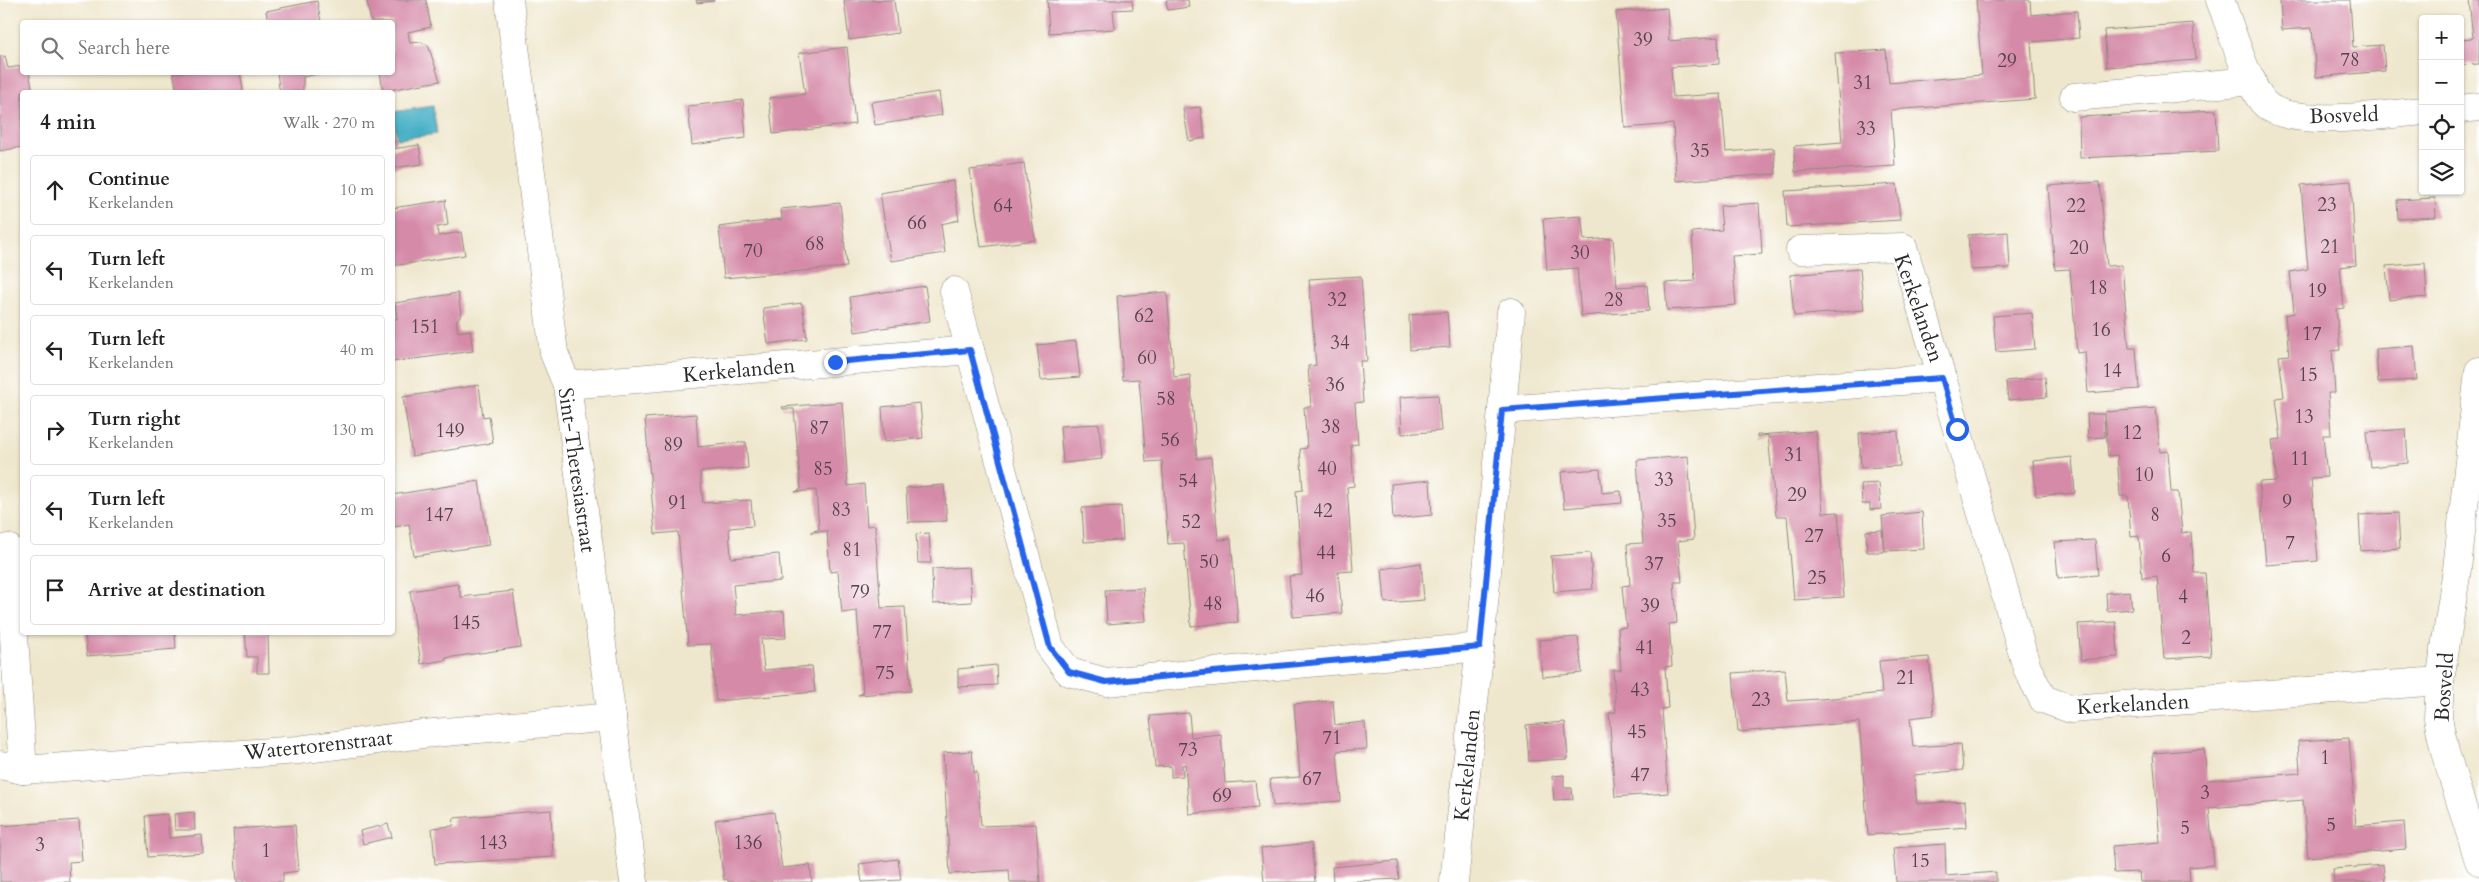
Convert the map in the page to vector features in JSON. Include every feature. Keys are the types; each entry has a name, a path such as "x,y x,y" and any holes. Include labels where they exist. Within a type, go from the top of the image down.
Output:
{"street":[{"name":"Sint-Theresiastraat","path":"509,0 554,353 567,385 634,882"},
{"name":"Bosveld","path":"2220,0 2252,81 2264,103 2283,113 2314,120 2419,112"},
{"path":"2074,97 2252,81"},
{"path":"2464,109 2479,108"},
{"name":"Kerkelanden","path":"1800,250 1903,247 2027,668 2043,699 2071,709 2440,681"},
{"path":"954,291 1050,647 1069,672 1106,682 1480,647"},
{"name":"Kerkelanden","path":"1454,882 1480,647 1511,312"},
{"name":"Kerkelanden","path":"567,385 970,350"},
{"name":"Bosveld","path":"2479,371 2468,568 2440,681 2438,718 2445,752 2479,861"},
{"name":"Kerkelanden","path":"1502,410 1942,378"},
{"name":"Watertorenstraat","path":"8,548 12,768 298,750 423,734 612,717"}],"water":[{"path":"433,106 437,134 397,139 395,112"}],"building":[{"path":"367,0 426,0 431,27 408,32 410,43 421,42 428,45 440,81 383,90 380,75 395,75 395,20 371,20"},
{"path":"696,0 714,0 714,1 697,3"},
{"path":"844,0 894,0 898,33 849,40"},
{"path":"1047,0 1132,0 1133,9 1113,10 1115,29 1049,33"},
{"path":"1166,0 1188,0 1189,7 1168,10"},
{"path":"1976,0 2030,0 2031,15 2077,11 2079,38 2031,42 2035,99 1891,110 1895,166 1795,172 1794,146 1842,142 1835,53 1886,50 1889,83 1982,75"},
{"path":"2280,0 2350,0 2353,47 2383,45 2385,71 2316,77 2312,28 2282,30"},
{"path":"2469,0 2479,0 2479,64 2464,65 2464,39 2473,38"},
{"path":"317,1 321,20 268,20 266,11"},
{"path":"1667,8 1669,41 1718,37 1719,64 1671,67 1673,97 1721,94 1726,152 1774,148 1776,174 1676,181 1673,124 1625,128 1616,12"},
{"path":"2193,23 2196,60 2107,67 2104,30"},
{"path":"847,47 855,124 773,134 769,98 805,94 799,53"},
{"path":"5,56 8,68 20,66 20,75 30,75 33,90 20,90 20,147 0,151 0,57"},
{"path":"174,75 240,75 243,90 177,90"},
{"path":"277,75 313,75 303,77 303,90 282,90 279,88"},
{"path":"939,92 942,115 875,125 871,102"},
{"path":"743,100 746,138 692,145 688,106"},
{"path":"1200,107 1205,138 1189,141 1183,109"},
{"path":"2216,110 2218,151 2080,158 2079,117"},
{"path":"419,145 422,164 395,168 395,149"},
{"path":"1024,163 1035,240 981,247 970,170"},
{"path":"953,181 959,220 941,224 945,253 891,261 880,193"},
{"path":"2351,181 2356,265 2340,267 2344,308 2336,309 2340,350 2332,351 2335,393 2328,393 2331,435 2323,435 2327,477 2311,478 2318,561 2266,565 2259,482 2277,481 2272,440 2281,439 2276,398 2284,397 2279,356 2289,355 2285,315 2294,313 2290,272 2308,269 2301,185"},
{"path":"2100,182 2107,266 2122,265 2129,348 2136,348 2139,389 2088,393 2085,352 2077,353 2070,269 2055,270 2048,186"},
{"path":"1897,184 1900,220 1787,227 1785,191"},
{"path":"2435,198 2436,217 2398,219 2397,200"},
{"path":"447,200 445,202 448,225 437,227 438,236 461,232 465,255 395,266 395,208"},
{"path":"840,203 847,267 724,278 719,227 782,219 781,209"},
{"path":"1759,203 1762,254 1732,256 1736,305 1667,310 1665,283 1695,281 1692,232 1722,230 1720,206"},
{"path":"1581,216 1584,240 1613,238 1617,287 1647,285 1649,311 1581,316 1577,268 1547,270 1543,219"},
{"path":"2008,232 2010,268 1971,270 1968,235"},
{"path":"2425,263 2427,297 2389,300 2386,266"},
{"path":"1860,269 1864,310 1794,316 1790,275"},
{"path":"1361,276 1367,361 1360,361 1363,402 1355,403 1358,444 1351,445 1354,486 1347,487 1353,571 1338,572 1342,613 1293,617 1289,576 1302,575 1296,491 1303,490 1300,449 1307,448 1304,407 1311,407 1308,366 1316,365 1309,279"},
{"path":"925,286 930,321 855,332 850,297"},
{"path":"1167,292 1174,377 1190,375 1197,459 1211,457 1218,540 1231,539 1238,622 1191,626 1184,543 1168,544 1162,461 1146,462 1139,379 1123,380 1117,296"},
{"path":"458,293 461,315 456,321 458,332 470,330 473,351 395,362 395,319 397,319 395,303"},
{"path":"802,303 807,339 768,344 763,308"},
{"path":"1447,312 1450,347 1410,350 1409,315"},
{"path":"2032,313 2035,349 1996,352 1993,316"},
{"path":"1076,341 1080,377 1041,380 1037,345"},
{"path":"2414,346 2417,380 2378,382 2376,349"},
{"path":"2045,377 2047,397 2008,400 2006,381"},
{"path":"479,385 483,417 489,416 493,443 412,456 403,397"},
{"path":"1438,395 1441,431 1402,434 1400,397"},
{"path":"842,402 848,486 864,484 867,526 875,525 881,608 905,607 911,691 858,695 863,693 857,611 842,613 838,571 830,572 827,531 811,532 819,529 816,490 795,492 801,489 794,409 783,409 782,407"},
{"path":"920,403 923,438 884,442 882,407"},
{"path":"2156,408 2160,452 2168,451 2171,492 2178,492 2182,533 2191,532 2194,573 2205,573 2211,656 2164,659 2157,576 2142,578 2139,536 2131,537 2128,496 2120,496 2117,455 2108,456 2105,412"},
{"path":"696,414 698,447 746,442 748,468 700,472 703,503 751,500 753,526 729,528 731,558 779,554 781,581 733,585 736,615 784,611 786,638 761,639 764,670 812,666 815,692 716,701 711,644 688,645 678,532 655,534 645,418"},
{"path":"2087,414 2104,414 2105,437 2088,438"},
{"path":"1099,424 1102,459 1063,463 1060,426"},
{"path":"2406,429 2408,463 2370,467 2366,432"},
{"path":"1816,431 1823,513 1838,512 1844,597 1794,600 1787,516 1776,516 1768,435 1757,437 1757,435"},
{"path":"1898,431 1900,466 1861,468 1859,433"},
{"path":"1688,456 1694,539 1678,541 1682,582 1674,582 1677,623 1669,624 1672,666 1665,667 1668,708 1662,709 1668,793 1615,797 1609,713 1616,712 1613,670 1621,670 1618,628 1626,627 1622,586 1630,585 1627,544 1643,543 1637,460"},
{"path":"2072,457 2075,493 2036,496 2033,461"},
{"path":"1600,469 1602,493 1621,491 1622,503 1564,508 1561,472"},
{"path":"1430,480 1432,515 1393,519 1391,484"},
{"path":"479,481 489,545 414,556 409,524 395,527 395,495"},
{"path":"1879,483 1881,509 1870,510 1870,504 1862,504 1861,484"},
{"path":"944,485 947,521 908,522 906,488"},
{"path":"1121,506 1123,540 1084,542 1082,508"},
{"path":"1922,512 1924,549 1885,551 1882,516"},
{"path":"2398,513 2400,548 2361,551 2359,515"},
{"path":"1882,530 1884,552 1867,552 1866,531"},
{"path":"929,533 931,563 918,563 916,534"},
{"path":"2095,540 2098,575 2058,578 2055,542"},
{"path":"1590,553 1593,589 1554,592 1551,556"},
{"path":"1421,563 1424,600 1385,603 1382,569"},
{"path":"969,567 972,602 933,604 932,569"},
{"path":"458,584 461,597 513,591 521,647 446,658 446,660 421,664 410,591"},
{"path":"1143,588 1146,621 1107,624 1105,590"},
{"path":"2130,591 2132,609 2107,611 2106,593"},
{"path":"2116,622 2118,657 2081,660 2078,624"},
{"path":"85,635 175,635 176,649 87,656"},
{"path":"245,635 268,635 269,673 257,673 257,657 247,657"},
{"path":"1578,637 1582,673 1542,677 1539,640"},
{"path":"1929,657 1934,715 1910,718 1913,747 1961,744 1963,770 1914,775 1917,804 1965,801 1967,827 1868,835 1859,722 1738,732 1733,673 1785,669 1788,701 1834,698 1882,693 1879,661"},
{"path":"996,665 997,685 958,687 958,669"},
{"path":"1333,701 1335,725 1365,722 1367,749 1337,751 1341,801 1273,806 1270,779 1300,777 1294,704"},
{"path":"1189,713 1191,737 1221,734 1225,783 1255,781 1258,807 1189,814 1185,764 1182,765 1183,776 1171,777 1171,766 1155,767 1150,716"},
{"path":"1565,722 1568,759 1529,761 1526,725"},
{"path":"2349,738 2356,826 2404,822 2406,849 2308,857 2303,800 2209,808 2214,865 2189,867 2190,882 2140,882 2139,872 2114,873 2112,846 2160,842 2153,753 2204,749 2207,780 2254,777 2300,773 2298,741"},
{"path":"972,751 974,772 977,772 981,826 1036,824 1040,882 1010,882 1009,870 950,874 943,753"},
{"path":"1564,775 1564,788 1572,788 1573,799 1554,800 1552,776"},
{"path":"551,810 553,857 435,864 432,828 453,826 454,818"},
{"path":"194,812 195,830 175,830 174,814"},
{"path":"774,812 782,868 810,865 812,882 728,882 728,879 724,880 715,820"},
{"path":"167,814 169,838 202,835 203,853 148,857 145,816"},
{"path":"79,820 82,861 69,862 70,882 0,882 0,826"},
{"path":"388,824 392,837 363,844 360,831"},
{"path":"295,825 299,871 283,873 283,882 237,882 233,829"},
{"path":"1311,843 1315,882 1264,882 1261,848"},
{"path":"1945,844 1946,876 1996,872 1996,882 1896,882 1893,848"},
{"path":"898,859 901,880 862,882 859,864"},
{"path":"1397,861 1399,879 1333,882 1332,867"},
{"path":"2383,865 2385,882 2334,882 2333,869"}],"route":[{"path":"835,362 970,350 1050,647 1069,672 1106,682 1480,647 1502,410 1942,378 1957,429"}]}
